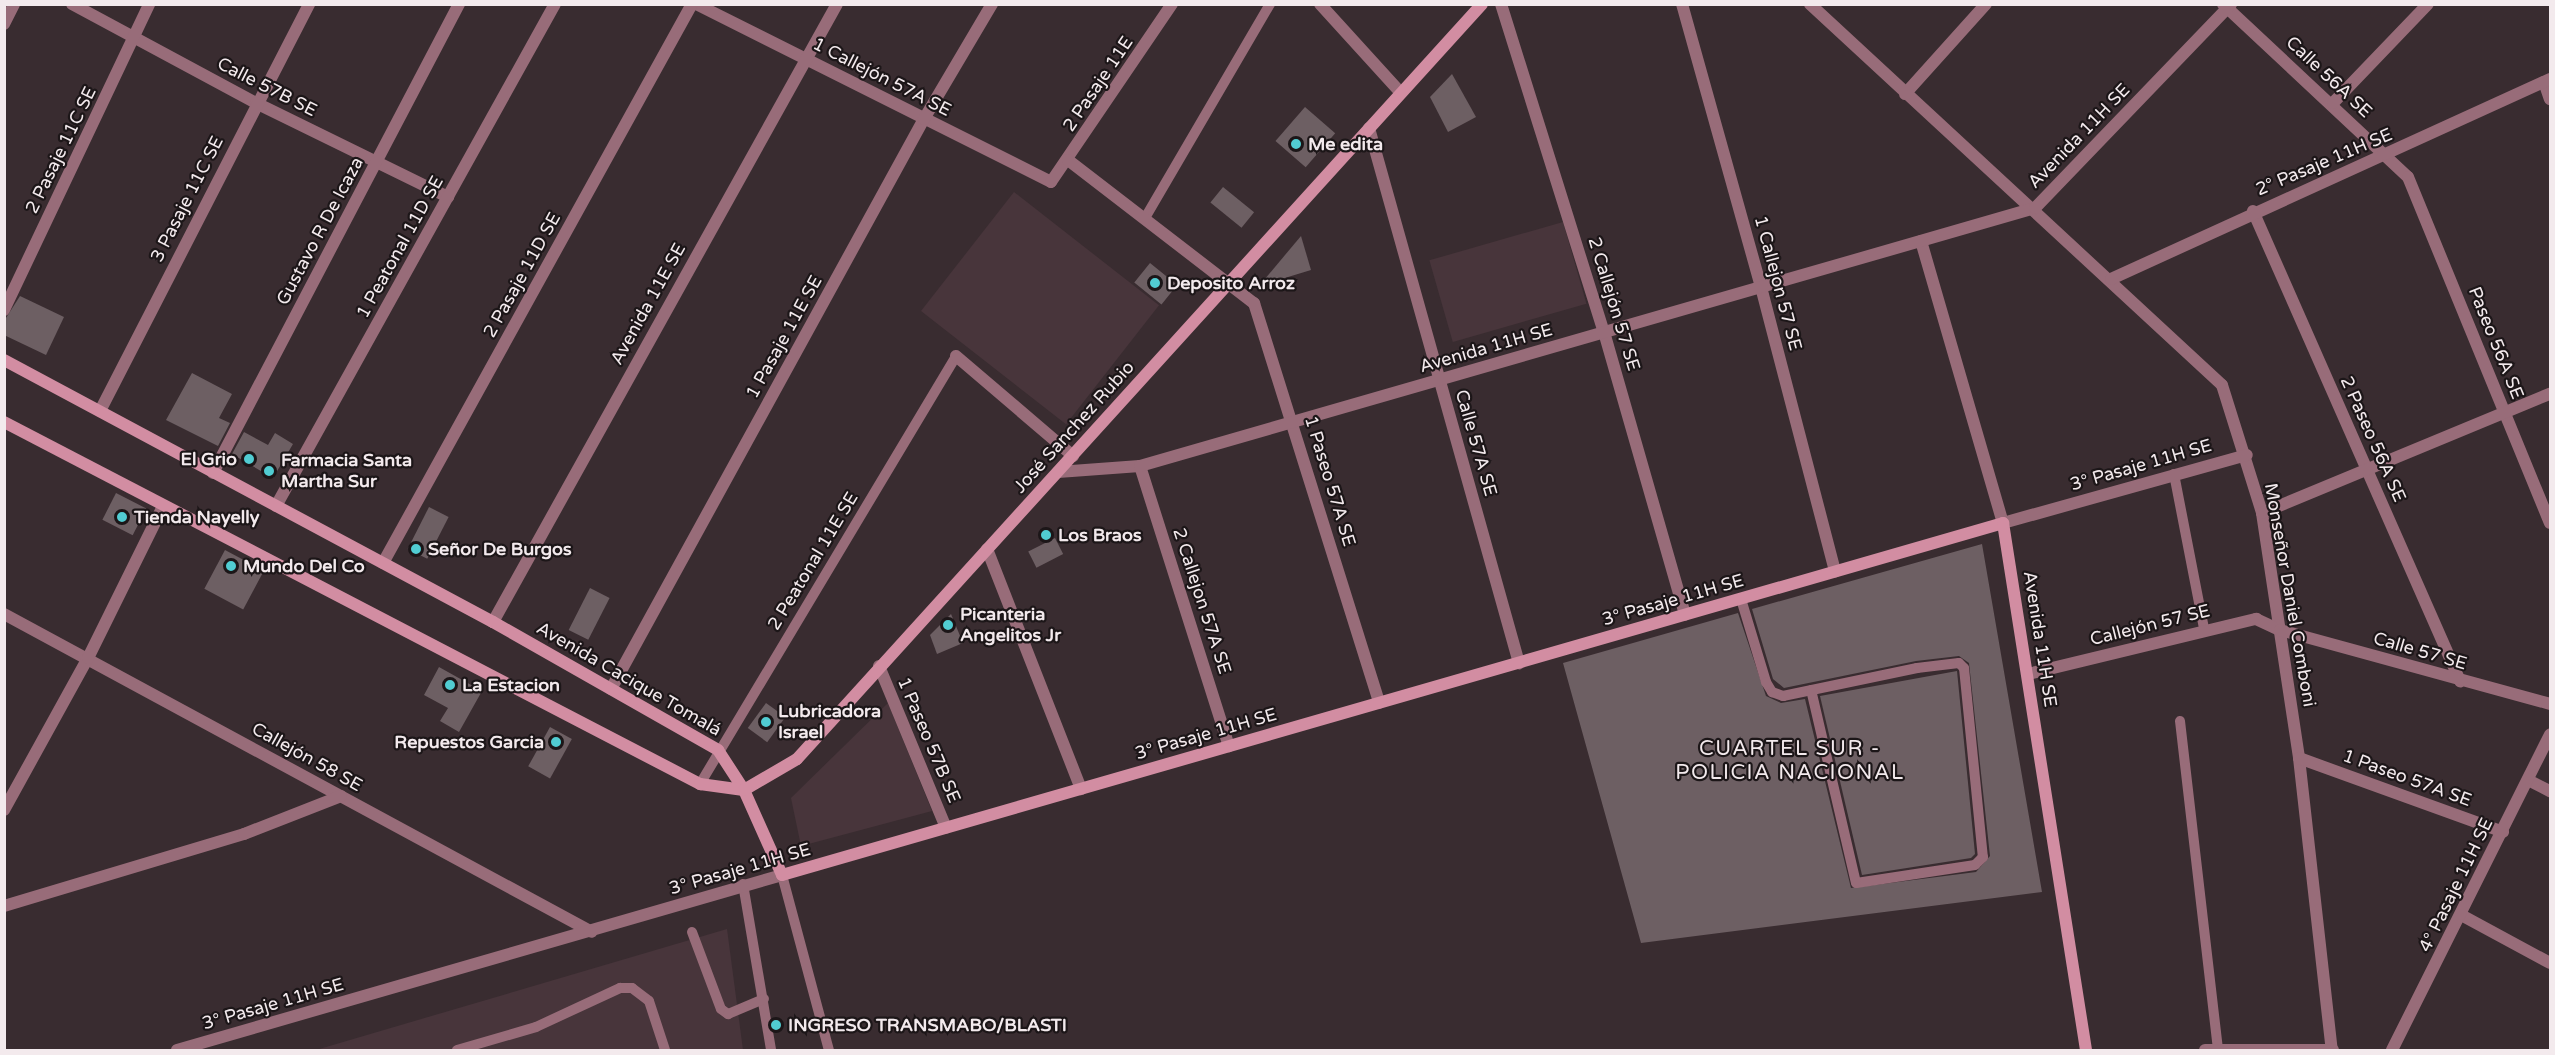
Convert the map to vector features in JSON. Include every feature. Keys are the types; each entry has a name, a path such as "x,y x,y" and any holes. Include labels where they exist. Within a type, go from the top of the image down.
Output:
{"main road":[{"name":"José Sanchez Rubio","path":"744,790 797,759 879,666 1073,456 1227,281 1482,4"},
{"name":"Avenida Cacique Tomalá","path":"4,360 493,622 718,750 744,790"},
{"path":"4,422 700,784 744,790 782,875"},
{"name":"3° Pasaje 11H SE","path":"782,875 2004,523"},
{"name":"Avenida 11H SE","path":"2004,523 2086,1050"}],"street":[{"path":"4,24 14,4"},
{"name":"Calle 57B SE","path":"72,4 256,103 448,197"},
{"name":"2 Pasaje 11C SE","path":"4,310 135,38 149,4"},
{"name":"3 Pasaje 11C SE","path":"100,411 256,103 309,4"},
{"name":"Gustavo R De Icaza","path":"213,473 459,4"},
{"name":"1 Peatonal 11D SE","path":"276,506 555,4"},
{"name":"1 Callejón 57A SE","path":"694,4 1051,182"},
{"name":"2 Pasaje 11D SE","path":"383,563 694,4"},
{"name":"Avenida 11E SE","path":"493,622 837,4"},
{"name":"1 Pasaje 11E SE","path":"611,689 924,119 992,4"},
{"name":"2 Pasaje 11E","path":"1051,182 1173,4"},
{"path":"1320,4 1401,93"},
{"name":"2 Callejón 57 SE","path":"1501,4 1604,332 1685,615"},
{"name":"1 Callejon 57 SE","path":"1682,4 1761,287 1835,572"},
{"name":"Monseñor Daniel Comboni","path":"1810,4 1905,94 2035,208 2223,385 2247,455 2262,513 2299,758 2333,1050"},
{"path":"1905,94 1986,4"},
{"path":"2333,103 2428,4"},
{"name":"Avenida 11H SE","path":"1058,472 1140,466 2035,208 2227,6"},
{"name":"Calle 56A SE","path":"2227,6 2333,103 2408,177"},
{"path":"2548,82 2550,99"},
{"name":"2° Pasaje 11H SE","path":"2111,279 2253,212 2385,156 2548,82"},
{"name":"Calle 57A SE","path":"1369,128 1519,663"},
{"path":"1068,160 1227,281"},
{"name":"Paseo 56A SE","path":"2408,177 2550,523"},
{"name":"2 Paseo 56A SE","path":"2253,212 2460,681"},
{"name":"Avenida 11H SE","path":"1921,241 2004,523"},
{"name":"1 Paseo 57A SE","path":"1227,281 1254,303 1379,703"},
{"path":"956,356 1073,456"},
{"path":"2262,513 2550,394"},
{"name":"3° Pasaje 11H SE","path":"2004,523 2247,455"},
{"name":"2 Callejon 57A SE","path":"1140,466 1229,746"},
{"path":"4,810 88,658 163,506"},
{"path":"987,549 1081,789"},
{"name":"Callejón 58 SE","path":"4,614 592,932"},
{"name":"Callejón 57 SE","path":"2028,674 2204,629 2256,619 2280,630"},
{"name":"Calle 57 SE","path":"2280,630 2550,704"},
{"name":"1 Paseo 57B SE","path":"879,666 946,828"},
{"name":"4° Pasaje 11H SE","path":"2392,1050 2463,916 2550,734"},
{"name":"1 Paseo 57A SE","path":"2299,758 2502,832"},
{"path":"2528,780 2550,791"},
{"path":"4,906 244,834 341,796"},
{"name":"3° Pasaje 11H SE","path":"177,1050 592,932 743,884 782,875"},
{"path":"2463,916 2550,963"},
{"path":"2205,1050 2333,1050"}],"lane":[{"path":"1145,218 1270,4"},
{"name":"2 Peatonal 11E SE","path":"700,784 718,750 956,356"},
{"path":"2174,474 2204,629"},
{"path":"1741,599 1760,665 1772,692 1783,696 1811,690 1917,668 1959,663 1964,668 1983,857 1975,864 1856,883 1811,690"},
{"path":"2180,721 2218,1050"},
{"path":"782,875 829,1050"},
{"path":"743,884 771,1050"},
{"path":"692,932 721,1009 728,1014 764,999"},
{"path":"457,1050 536,1027 620,988 632,988 649,1001 665,1050"}],"shaded area":[{"path":"1014,192 1159,305 1066,424 921,311"},
{"path":"1563,222 1586,304 1453,342 1429,260"},
{"path":"888,703 932,811 801,846 791,798"},
{"path":"727,929 743,1050 316,1050"}],"building":[{"path":"1452,74 1476,117 1448,132 1430,97"},
{"path":"1305,107 1335,133 1306,167 1275,141"},
{"path":"1223,187 1254,212 1241,228 1210,203"},
{"path":"1301,236 1311,270 1259,286"},
{"name":"Deposito Arroz","path":"1150,263 1177,285 1161,304 1134,282"},
{"path":"20,296 64,317 46,355 4,335 4,321"},
{"path":"192,373 232,394 219,418 230,423 218,446 166,420"},
{"path":"244,432 268,445 275,433 293,444 273,478 232,454"},
{"name":"Tienda Nayelly","path":"116,493 146,508 133,535 102,520"},
{"path":"429,507 449,517 427,559 408,549"},
{"name":"Los Braos","path":"1055,538 1063,554 1036,568 1028,552"},
{"path":"1982,544 2042,892 1641,943 1563,663 1738,613 1766,696 1781,703 1805,699 1851,888 1976,872 1990,856 1969,663 1959,656 1916,661 1784,688 1773,679 1752,609"},
{"path":"225,550 264,571 243,610 204,589"},
{"path":"590,588 610,598 588,640 569,630"},
{"name":"Picanteria Angelitos Jr","path":"951,614 963,643 937,654 930,635"},
{"path":"439,667 482,691 459,732 440,721 448,708 424,695"},
{"path":"1957,671 1975,854 1971,858 1862,875 1820,696"},
{"name":"Lubricadora Israel","path":"766,703 785,717 767,742 748,728"},
{"path":"550,727 572,739 550,778 528,766"}],"place":[{"name":"Me edita","path":"1296,144"},
{"name":"Deposito Arroz","path":"1155,283"},
{"name":"El Grio","path":"249,459"},
{"name":"Farmacia Santa Martha Sur","path":"269,471"},
{"name":"Tienda Nayelly","path":"122,517"},
{"name":"Los Braos","path":"1046,535"},
{"name":"Señor De Burgos","path":"416,549"},
{"name":"Mundo Del Co","path":"231,566"},
{"name":"Picanteria Angelitos Jr","path":"948,625"},
{"name":"La Estacion","path":"450,685"},
{"name":"Lubricadora Israel","path":"766,722"},
{"name":"Repuestos Garcia","path":"556,742"},
{"name":"INGRESO TRANSMABO/BLASTI","path":"776,1025"}],"district":[{"name":"CUARTEL SUR - POLICIA NACIONAL","path":"1790,761"}]}
